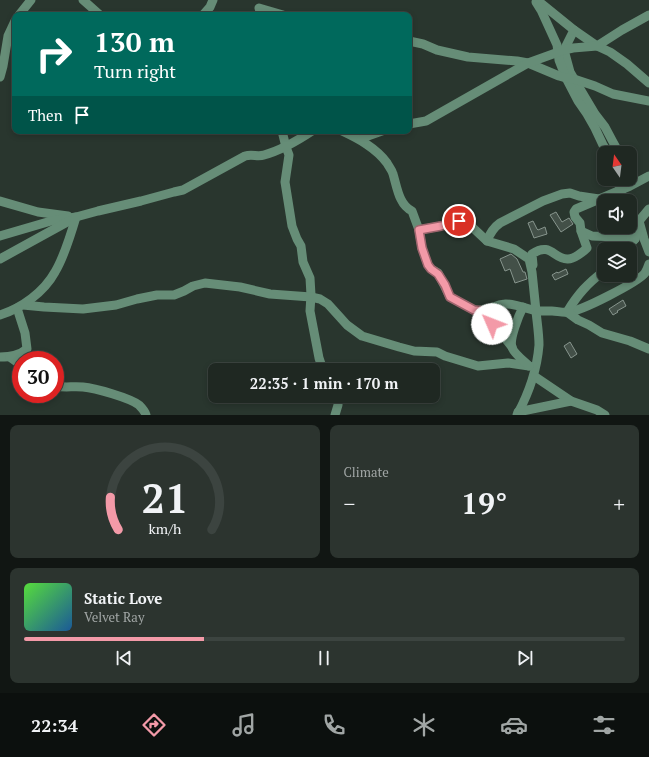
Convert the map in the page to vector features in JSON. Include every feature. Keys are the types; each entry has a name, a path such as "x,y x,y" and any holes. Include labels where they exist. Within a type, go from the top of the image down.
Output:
{"street":[{"path":"21,12 31,0"},
{"path":"84,0 97,12"},
{"path":"206,12 213,0"},
{"path":"536,0 574,30 627,64 649,83"},
{"path":"536,0 561,51"},
{"path":"258,8 272,12"},
{"path":"412,123 426,121 528,64 561,51 573,48 597,46 649,15"},
{"path":"0,77 8,36 12,27"},
{"path":"574,30 561,51 559,60 570,79 608,132 615,146"},
{"path":"412,42 423,44 437,50 468,57 528,64 595,86 613,94 649,101"},
{"path":"570,79 578,101 595,128 603,146"},
{"path":"283,134 289,155 286,182 292,226 301,246 303,262 310,278 310,311 321,363"},
{"path":"0,236 51,221 76,217 183,190 245,156 250,154 264,155 286,146 307,134"},
{"path":"348,134 361,140 380,154 387,163 393,173 396,186 403,203 407,209 412,212 419,230 422,248 428,265 438,274 450,297 474,310 483,311 507,303 536,311 576,311 627,286 640,278 648,269"},
{"path":"361,140 364,137 373,134"},
{"path":"637,180 649,176"},
{"path":"620,186 621,194"},
{"path":"613,194 625,186"},
{"path":"487,241 494,227 543,201 562,194 570,193 597,199"},
{"path":"0,201 38,212 76,217"},
{"path":"532,272 532,254 535,252 545,249 560,257 568,259 581,254 587,248 580,223 575,217 574,212 576,209 597,202"},
{"path":"632,242 634,239 639,221 649,209"},
{"path":"0,259 76,217"},
{"path":"0,314 6,313 20,306 37,294 49,282 56,271 70,237 76,217"},
{"path":"637,219 649,252"},
{"path":"419,230 459,221 463,222 487,241 514,249 529,259 532,272 539,344 524,402 518,414"},
{"path":"581,231 592,236 634,239"},
{"path":"567,312 586,286 597,276"},
{"path":"20,306 83,309 116,305 157,295 174,295 193,286 205,283 270,294 320,299 328,304 354,331 373,340 414,351 437,352 478,366 508,363 532,371"},
{"path":"5,357 21,353 27,349 20,306"},
{"path":"512,347 512,339 523,307"},
{"path":"483,311 519,357 532,371 571,401 597,410 605,415"},
{"path":"567,312 578,320 602,333 630,341 649,349"},
{"path":"64,388 83,387 129,400 139,405 145,411 146,415"},
{"path":"518,414 571,401"},
{"path":"335,415 338,403"}],"building":[{"path":"556,212 562,222 569,218 573,224 561,232 550,215"},
{"path":"533,221 538,230 545,227 547,234 534,238 528,223"},
{"path":"511,254 517,259 523,272 525,272 527,279 515,283 510,269 505,271 500,259"},
{"path":"566,269 568,274 555,280 552,275"},
{"path":"623,300 626,306 613,315 609,309"},
{"path":"570,342 577,354 571,358 564,346"}],"route":[{"path":"459,221 419,230 422,248 428,265 438,274 450,297 474,310 483,311 492,324"}]}
